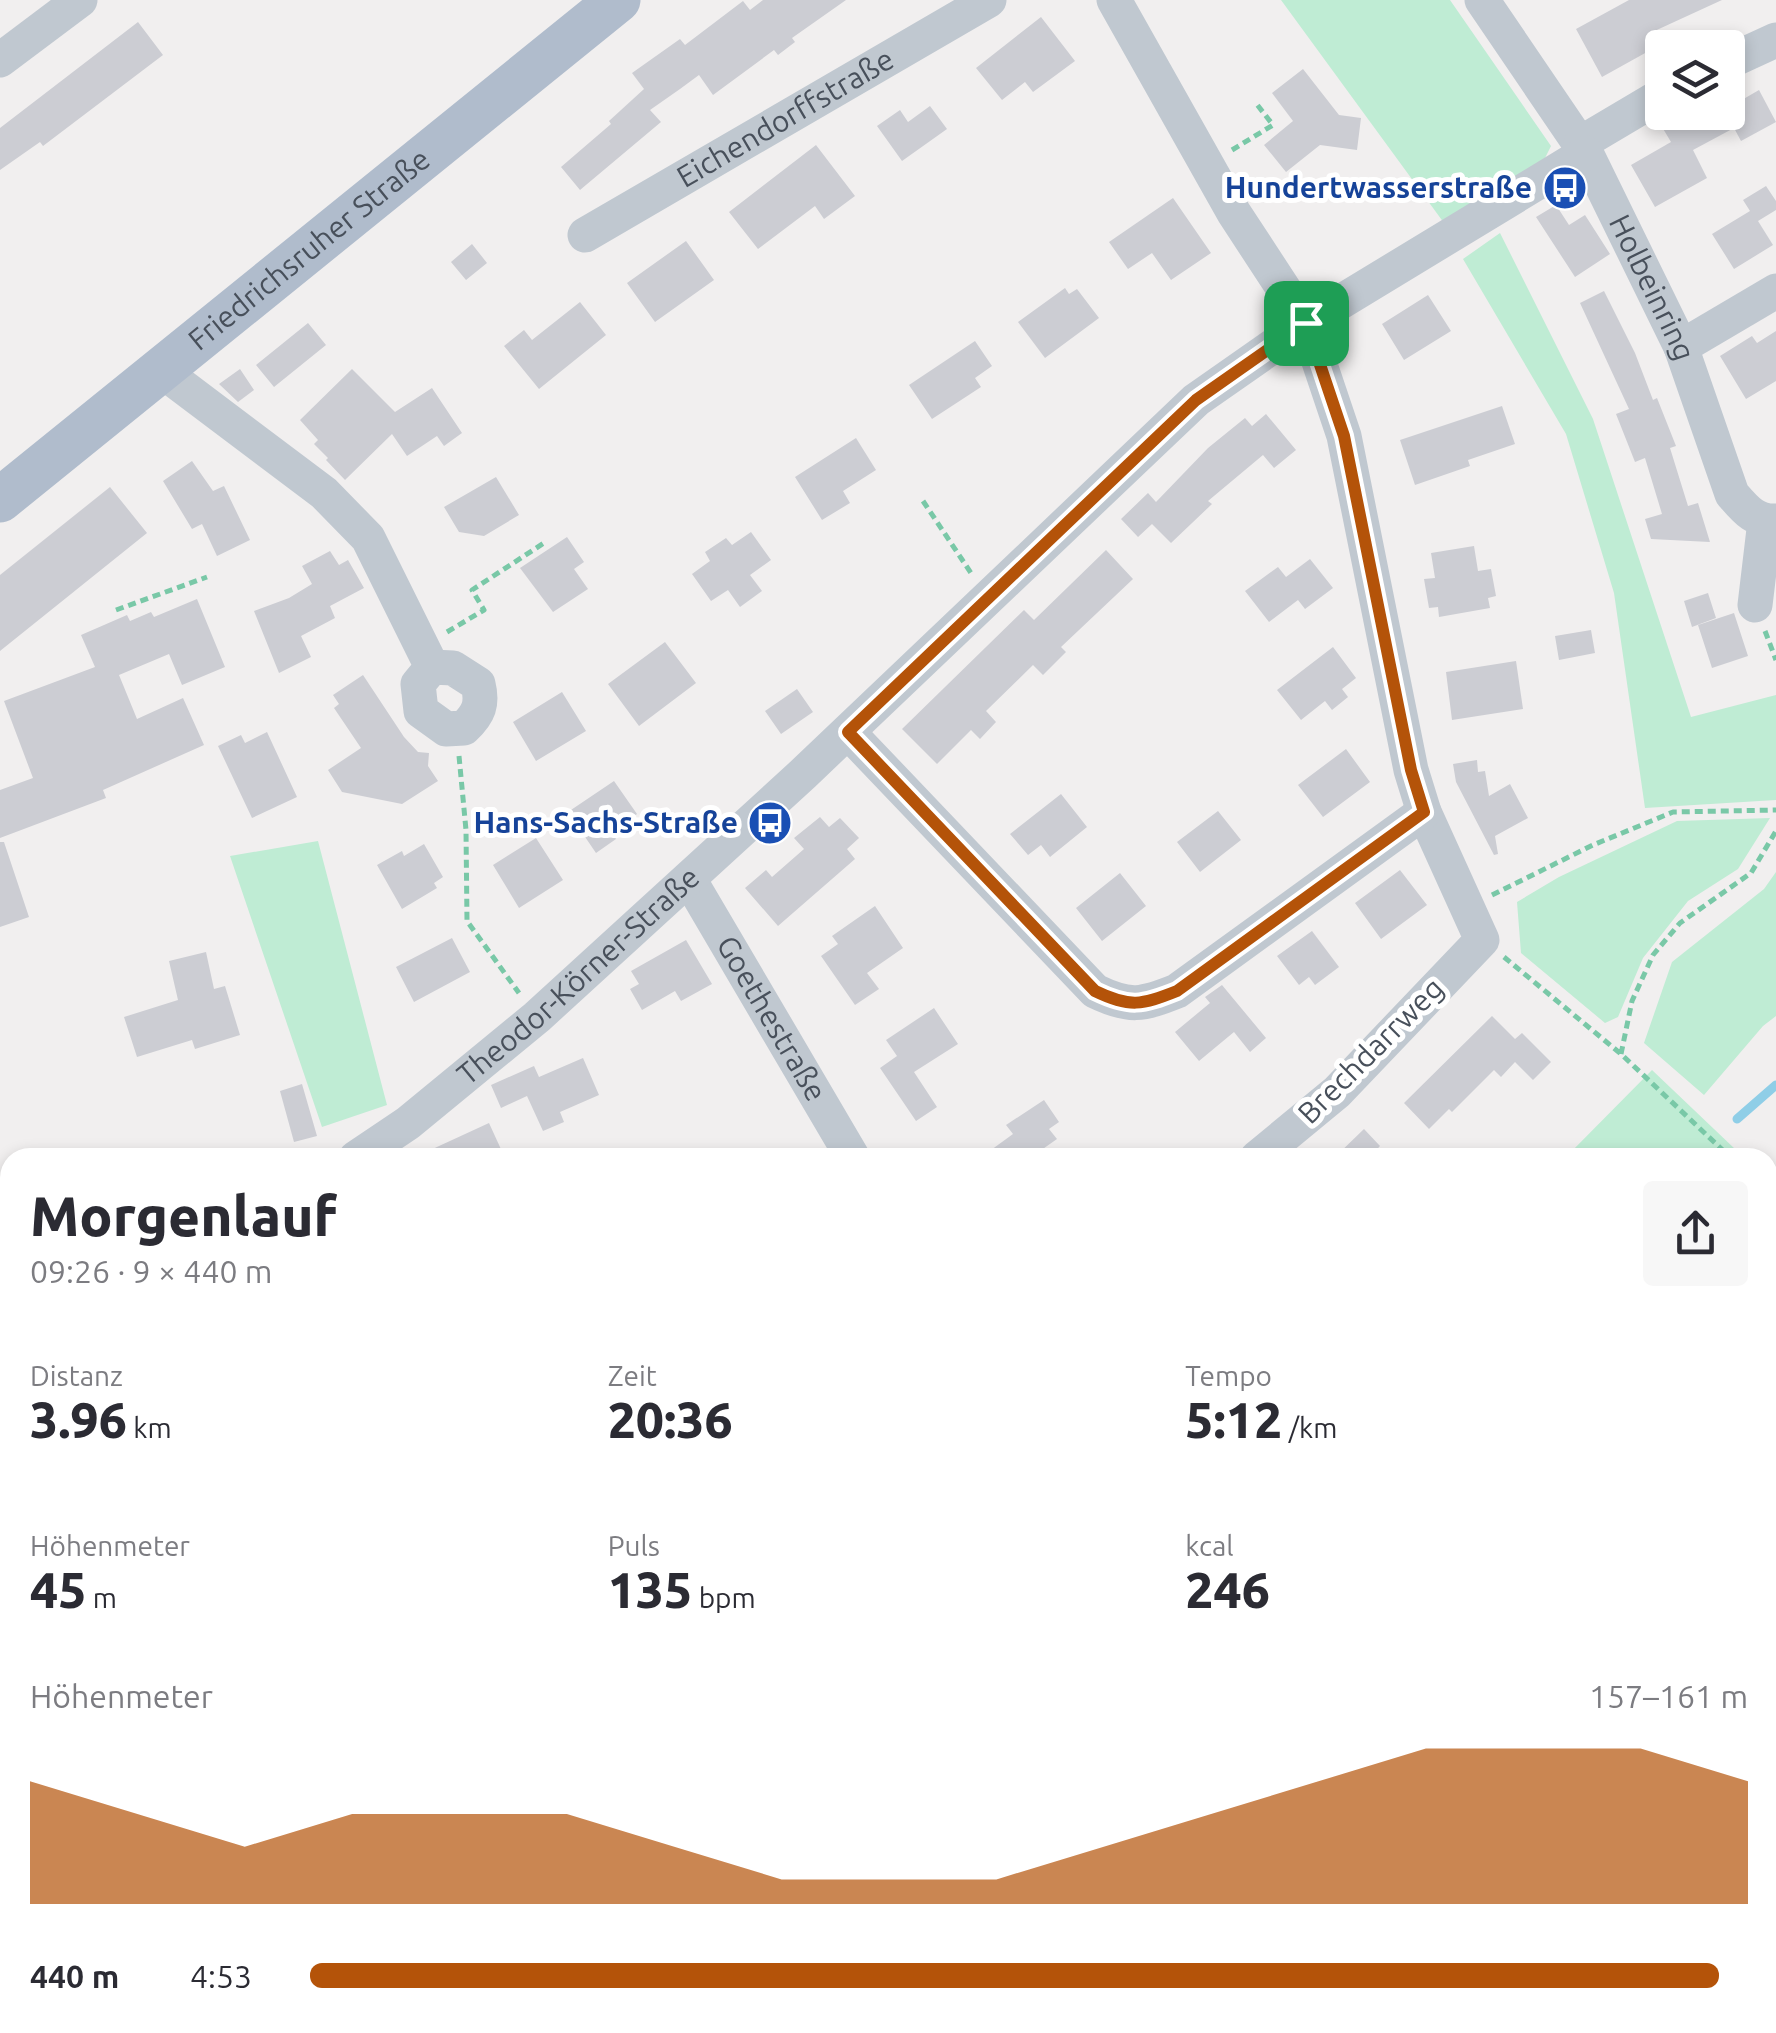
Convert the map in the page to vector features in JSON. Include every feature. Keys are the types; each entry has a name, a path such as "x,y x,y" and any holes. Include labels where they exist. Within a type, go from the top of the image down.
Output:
{"main road":[{"name":"Friedrichsruher Straße","path":"0,500 618,0"}],"street":[{"path":"0,60 80,0"},
{"name":"Eichendorffstraße","path":"585,235 989,0"},
{"path":"1114,0 1206,166 1306,323 1344,436 1411,770 1424,812 1482,940"},
{"name":"Holbeinring","path":"1482,0 1583,148 1681,347 1732,494 1749,514 1770,521"},
{"path":"1745,54 1776,40"},
{"path":"1583,148 1645,106"},
{"name":"Theodor-Körner-Straße","path":"371,1148 408,1124 536,1018 848,732 1196,400 1306,323 1583,148"},
{"path":"1681,347 1776,291"},
{"path":"162,371 324,493 368,538 427,656 478,684 482,701 476,717 464,728 446,728 421,711 418,684 427,656"},
{"path":"1756,605 1770,521"},
{"path":"848,732 1095,991 1122,1004 1149,1002 1177,991 1424,812"},
{"name":"Goethestraße","path":"689,878 848,1148"},
{"name":"Brechdarrweg","path":"1269,1148 1337,1092 1482,940"}],"path":[{"path":"1206,166 1272,125 1255,102"},
{"path":"922,502 987,596"},
{"path":"427,656 484,610 472,590 547,541"},
{"path":"116,610 207,578"},
{"path":"457,728 466,830 467,921 536,1018"},
{"path":"1467,907 1593,845 1673,812 1776,810"},
{"path":"1621,1054 1632,1000 1654,955 1680,923 1751,872 1776,832"},
{"path":"1482,940 1621,1054 1720,1148"}],"green space":[{"path":"1281,0 1450,0 1551,146 1541,166 1444,223"},
{"path":"1500,233 1593,419 1691,717 1776,695 1776,800 1645,808 1614,593 1566,434 1463,259"},
{"path":"1770,818 1738,869 1688,901 1643,958 1618,1017 1605,1023 1521,953 1517,902 1559,877 1677,821"},
{"path":"318,841 387,1105 322,1127 230,856"},
{"path":"1776,872 1776,1016 1704,1095 1644,1043 1672,962 1764,889"},
{"path":"1652,1070 1734,1148 1575,1148"}],"building":[{"path":"763,0 846,0 792,38 795,42 778,55 774,50 713,95 699,75 650,110 661,122 580,190 561,167 644,89 632,73 680,39 685,45 743,1 750,10"},
{"path":"1629,0 1722,0 1657,30 1645,30 1645,53 1602,77 1576,29"},
{"path":"1041,17 1075,61 1033,92 1025,82 1002,100 976,68"},
{"path":"138,22 163,55 43,146 40,142 0,170 0,128"},
{"path":"1303,69 1339,115 1361,118 1357,150 1320,145 1286,172 1264,145 1293,121 1272,93"},
{"path":"1759,90 1776,122 1741,141 1735,130 1745,130 1745,98"},
{"path":"930,106 947,129 902,161 877,126 900,110 908,122"},
{"path":"1664,130 1730,130 1693,150 1707,178 1655,207 1631,165 1671,142"},
{"path":"816,145 855,196 824,219 815,206 758,249 729,212"},
{"path":"1766,186 1776,201 1776,210 1758,221 1773,245 1734,269 1712,234 1750,211 1743,200"},
{"path":"1173,198 1211,253 1171,280 1152,253 1128,269 1109,242"},
{"path":"1556,205 1569,225 1585,215 1610,254 1575,277 1536,217"},
{"path":"686,241 714,280 655,322 627,283"},
{"path":"472,244 487,263 466,280 451,262"},
{"path":"1065,288 1069,294 1077,289 1099,318 1045,358 1018,322"},
{"path":"1604,291 1653,400 1657,398 1676,446 1670,448 1688,506 1698,503 1710,542 1651,539 1645,519 1662,514 1645,458 1635,462 1616,414 1629,409 1580,303"},
{"path":"1428,295 1451,331 1404,360 1382,324"},
{"path":"580,302 606,335 539,389 504,346 524,330 532,340"},
{"path":"308,323 326,345 274,387 256,365"},
{"path":"1776,331 1776,381 1746,399 1720,356 1752,336 1757,343"},
{"path":"975,341 992,366 975,378 981,387 932,419 909,385"},
{"path":"240,369 254,390 238,402 219,384"},
{"path":"352,369 395,412 432,388 462,433 444,446 437,436 407,456 392,434 345,480 314,444 318,440 300,420"},
{"path":"1502,406 1515,444 1468,460 1470,466 1415,485 1400,440"},
{"path":"1266,414 1296,450 1274,468 1263,455 1208,501 1212,504 1171,543 1152,524 1138,537 1121,519 1148,493 1156,502 1208,448 1245,418 1252,426"},
{"path":"856,438 876,470 843,491 850,503 822,520 795,477"},
{"path":"192,461 213,491 224,486 250,540 217,556 202,524 192,529 163,481"},
{"path":"496,477 519,515 484,536 459,532 444,507"},
{"path":"110,487 147,533 0,651 0,575"},
{"path":"751,532 771,560 750,575 762,591 740,607 728,590 711,601 692,574 710,561 705,552 726,538 732,545"},
{"path":"567,537 584,562 574,569 588,589 553,612 520,568"},
{"path":"1474,546 1478,571 1491,569 1496,596 1488,598 1490,608 1439,617 1438,607 1429,608 1424,579 1435,578 1431,553"},
{"path":"1106,550 1133,579 1061,647 1066,652 1043,675 1033,665 986,711 996,722 980,739 971,730 937,764 902,729 1024,610 1034,620"},
{"path":"330,551 339,565 348,560 364,588 330,606 335,618 301,636 311,657 279,673 254,611 312,584 302,566"},
{"path":"1310,559 1333,588 1305,609 1298,600 1269,622 1245,591 1278,567 1286,577"},
{"path":"1708,593 1716,618 1692,627 1684,601"},
{"path":"197,599 225,667 182,685 169,654 119,675 137,719 183,698 204,745 103,790 106,798 0,838 0,790 33,778 4,701 95,667 81,635 127,615 130,621 151,612 154,617"},
{"path":"1734,613 1748,656 1712,668 1698,625"},
{"path":"1591,630 1595,653 1559,660 1555,636"},
{"path":"665,642 696,683 639,726 608,684"},
{"path":"1333,647 1356,678 1342,689 1348,697 1332,710 1325,701 1301,720 1277,690"},
{"path":"1516,661 1523,709 1452,720 1446,672"},
{"path":"363,675 404,737 418,752 429,753 428,766 438,781 402,804 342,792 328,770 361,748 334,708 339,704 333,695"},
{"path":"797,689 813,712 781,734 765,711"},
{"path":"562,692 586,731 536,761 513,722"},
{"path":"267,732 297,797 252,818 218,746 241,735 245,743"},
{"path":"1346,749 1370,782 1323,817 1298,785"},
{"path":"1477,760 1478,772 1485,771 1489,796 1510,784 1528,818 1495,836 1498,854 1494,855 1456,782 1453,764"},
{"path":"614,781 637,814 611,832 616,839 596,853 568,812"},
{"path":"1061,794 1087,827 1050,857 1041,845 1028,855 1010,834"},
{"path":"1218,811 1241,840 1200,872 1177,842"},
{"path":"820,817 829,827 840,818 859,838 847,849 855,859 778,926 745,888 766,870 772,877 804,849 794,838"},
{"path":"536,838 563,880 519,908 493,865"},
{"path":"0,842 4,842 29,917 0,927"},
{"path":"424,844 443,877 434,883 437,888 402,909 377,865"},
{"path":"1400,870 1427,905 1381,939 1355,903"},
{"path":"1120,873 1146,906 1102,941 1076,908"},
{"path":"875,906 903,948 867,973 879,989 855,1005 821,956 838,944 832,936"},
{"path":"1312,931 1339,967 1315,985 1309,977 1299,985 1277,956"},
{"path":"452,938 470,972 414,1002 396,967"},
{"path":"686,940 712,984 681,1001 675,991 642,1010 630,989 639,984 631,971"},
{"path":"206,952 214,989 225,986 240,1035 195,1049 192,1040 137,1057 124,1017 178,1000 169,961"},
{"path":"1222,985 1266,1038 1250,1052 1234,1032 1199,1061 1175,1032 1210,1003 1205,997"},
{"path":"934,1008 958,1044 914,1072 937,1107 916,1121 880,1068 897,1056 886,1040"},
{"path":"1492,1016 1515,1039 1522,1033 1551,1062 1533,1080 1515,1062 1501,1077 1494,1070 1429,1129 1404,1103"},
{"path":"583,1058 599,1095 560,1112 564,1122 543,1131 527,1096 501,1108 491,1085 534,1066 539,1077"},
{"path":"302,1084 317,1136 294,1142 280,1091"},
{"path":"1044,1100 1059,1122 1049,1129 1057,1139 1044,1148 994,1148 1013,1134 1006,1125"},
{"path":"489,1123 500,1148 435,1148"},
{"path":"1364,1129 1380,1146 1378,1148 1344,1148"}],"waterway":[{"path":"1737,1119 1776,1085"}],"place":[{"name":"Hundertwasserstraße","path":"1565,188"},
{"name":"Hans-Sachs-Straße","path":"770,823"}],"route":[{"path":"1306,323 1344,436 1411,770 1424,812 1177,991 1149,1002 1122,1004 1095,991 848,732 1196,400 1306,323"}]}
